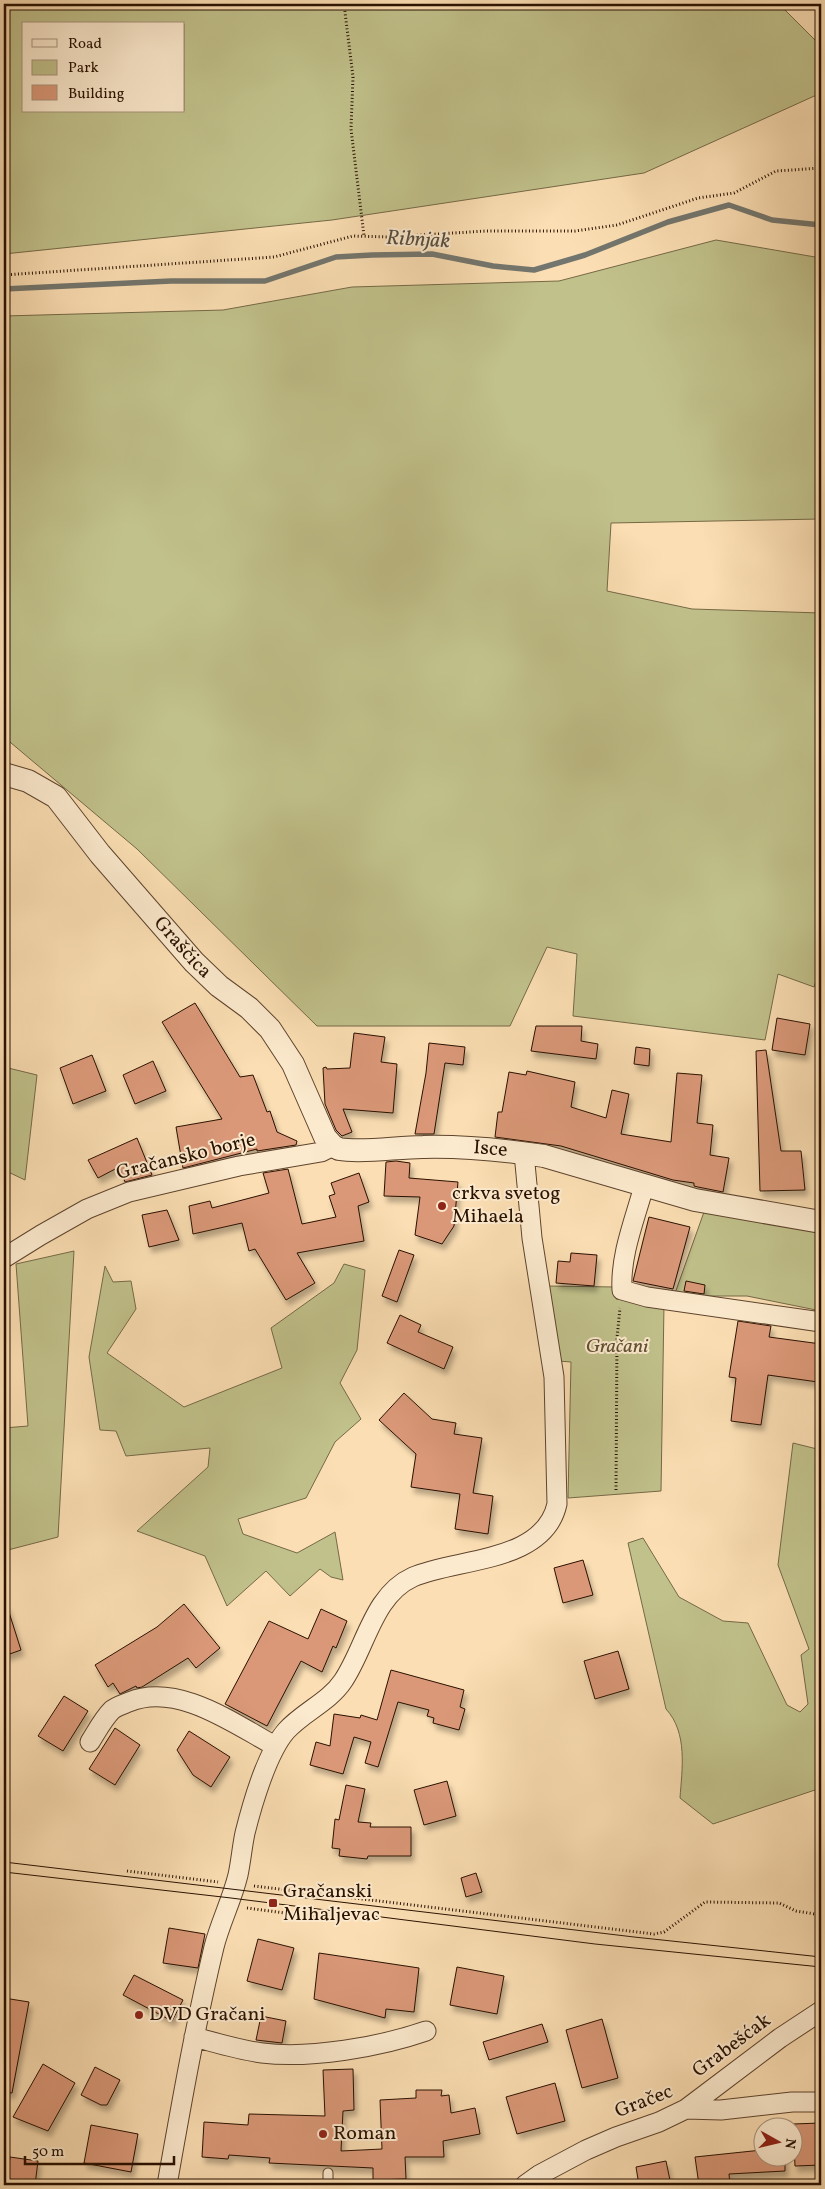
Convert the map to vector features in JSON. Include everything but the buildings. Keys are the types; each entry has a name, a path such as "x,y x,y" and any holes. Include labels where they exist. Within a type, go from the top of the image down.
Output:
{"street":[{"name":"Graščica","path":"4,774 28,781 56,797 100,854 194,962 265,1024 293,1064 325,1137 333,1146"},
{"name":"Isce","path":"333,1146 347,1151 424,1147 487,1148 544,1156 644,1186 729,1207 821,1222"},
{"name":"Gračansko borje","path":"4,1258 87,1210 129,1192 239,1166 321,1152 333,1146"},
{"path":"167,2185 181,2098 214,1944 235,1884 246,1832 275,1746 297,1720 339,1687 350,1670 376,1615 393,1591 400,1585 426,1573 505,1553 539,1536 551,1522 557,1504 555,1392 534,1248 524,1153"},
{"path":"644,1186 625,1255 621,1274 622,1290 647,1297 821,1322"},
{"path":"90,1742 113,1709 136,1699 149,1697 181,1700 197,1706 275,1746"},
{"name":"Grabešćak","path":"804,2020 821,1997"},
{"name":"Grabešćak","path":"686,2109 804,2020 821,2011"},
{"path":"194,2037 243,2050 284,2054 332,2051 386,2042 426,2031"},
{"name":"Gračec","path":"525,2185 539,2175 586,2150 616,2137 652,2125 686,2109 721,2110 792,2102 821,2102"}],"lane":[{"path":"328,2174 328,2185"}],"path":[{"path":"344,4 353,76 350,129 364,236"},
{"path":"4,275 274,257 353,236 389,237 486,231 575,232 617,225 698,198 734,193 776,171 821,168"},
{"path":"616,1490 617,1338 622,1290"},
{"path":"127,1871 654,1934 664,1932 705,1902 736,1904 763,1901 779,1903 796,1911 821,1915"},
{"path":"248,1908 338,1920"}],"green space":[{"path":"4,4 779,4 821,46 821,93 644,173 332,220 4,254"},
{"path":"716,240 821,258 821,519 611,523 607,591 692,609 821,613 821,965 814,987 778,974 765,1040 573,1016 577,954 547,947 510,1026 317,1026 137,849 4,737 4,316 223,310 352,287 559,281"},
{"path":"4,1067 37,1075 25,1180 4,1170"},
{"path":"704,1212 821,1232 821,1311 747,1296 674,1296"},
{"path":"74,1251 58,1537 4,1551 4,1428 28,1426 16,1264"},
{"path":"344,1264 365,1270 357,1350 340,1383 361,1419 335,1442 306,1498 238,1519 243,1534 297,1553 335,1532 343,1580 331,1577 320,1569 290,1596 266,1571 227,1606 205,1556 137,1531 208,1467 210,1448 126,1456 116,1431 100,1430 89,1357 105,1266 113,1282 131,1281 136,1309 107,1353 184,1407 282,1368 271,1328 334,1283"},
{"name":"Gračani","path":"546,1286 616,1287 616,1299 664,1304 661,1491 568,1498 571,1362 558,1361"},
{"path":"793,1443 821,1450 821,1788 713,1824 680,1798 681,1740 678,1729 666,1709 628,1543 643,1538 679,1597 723,1621 748,1623 787,1705 800,1712 808,1704 801,1655 809,1649 778,1565"}],"waterway":[{"name":"Ribnjak","path":"4,289 171,281 265,281 336,257 372,255 432,254 493,266 534,270 585,255 668,222 729,205 772,220 821,225"}],"tram line":[{"path":"4,1862 634,1937 821,1957"},
{"path":"4,1872 231,1898 595,1944 821,1967"}],"place":[{"name":"crkva svetog Mihaela","path":"442,1206"},
{"name":"Gračanski Mihaljevac","path":"273,1903"},
{"name":"DVD Gračani","path":"139,2015"},
{"name":"Roman","path":"323,2134"}]}
